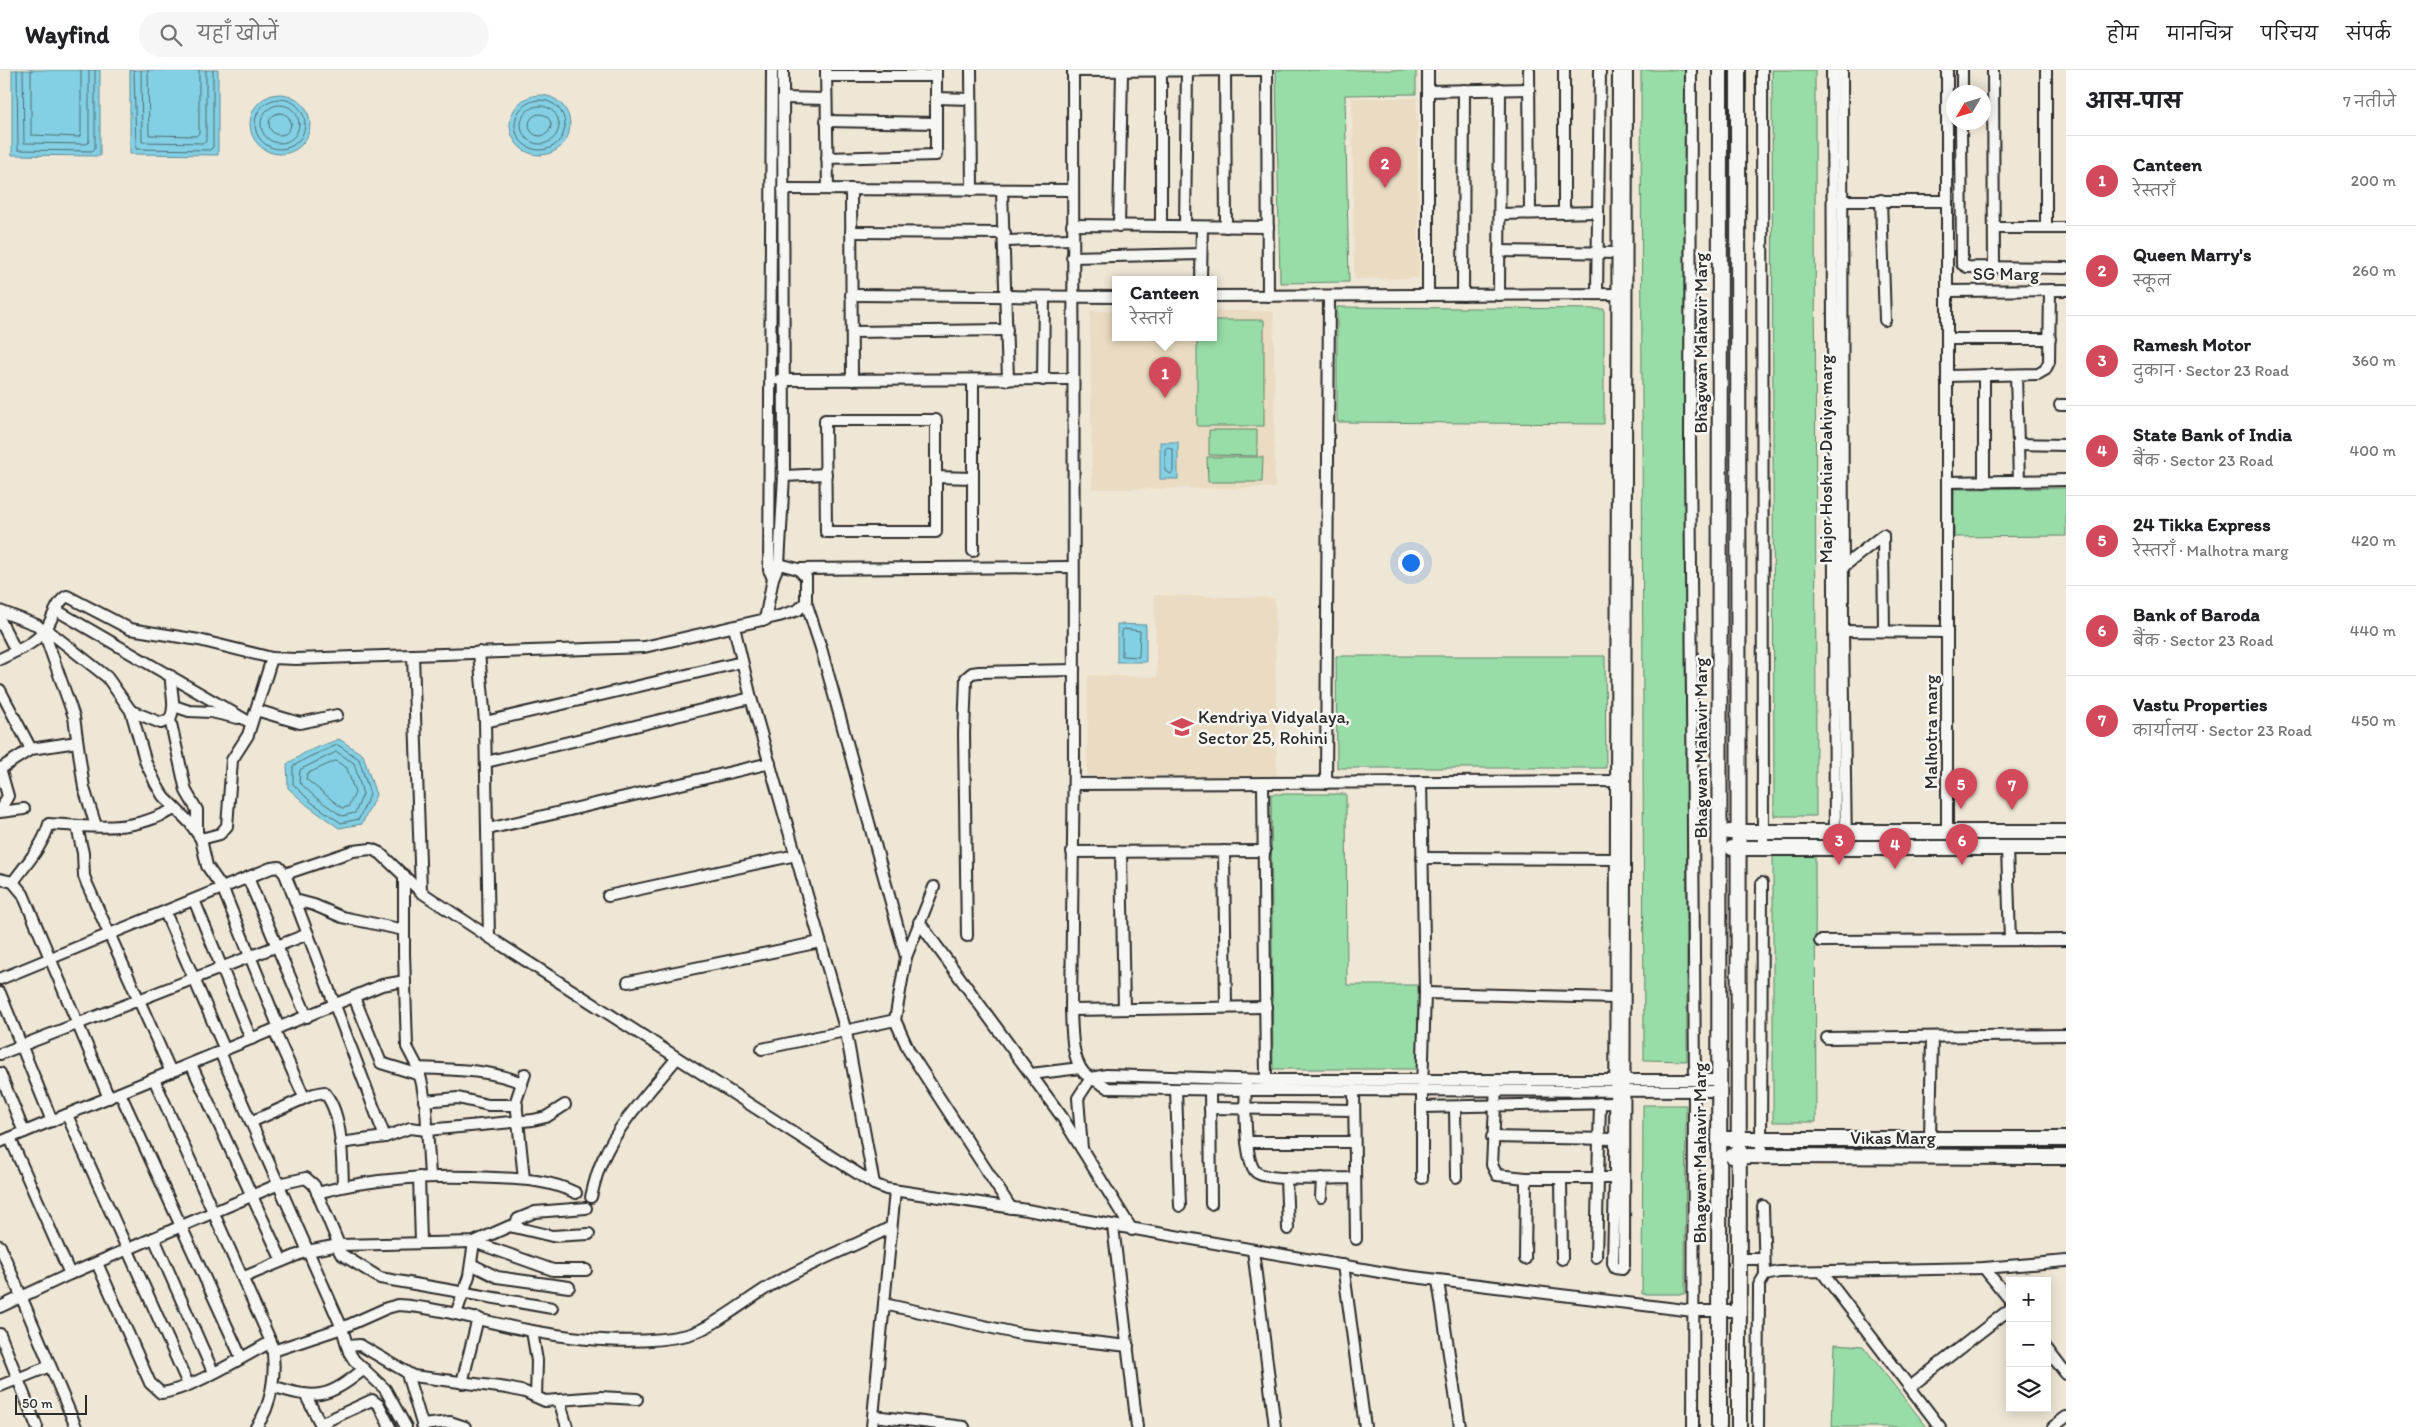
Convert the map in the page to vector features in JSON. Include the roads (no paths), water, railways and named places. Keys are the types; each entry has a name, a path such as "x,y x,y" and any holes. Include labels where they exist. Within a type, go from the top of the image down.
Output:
{"main road":[{"name":"Bhagwan Mahavir Marg","path":"1719,1427 1720,70"},
{"path":"1738,70 1739,1427"},
{"path":"1720,290 1738,289"},
{"path":"1720,832 2066,832"},
{"path":"1720,848 2066,848"},
{"name":"Vikas Marg","path":"1719,1139 2066,1139"},
{"name":"Vikas Marg","path":"1719,1156 2066,1157"}],"street":[{"path":"772,70 772,379 769,570 773,578"},
{"path":"765,620 773,578 780,564 784,476 783,70"},
{"path":"971,70 972,190"},
{"path":"1268,296 1267,70 1073,71 1072,567 1074,784 1071,1010 1073,1039 1080,1068 1091,1078 1108,1088 1422,1091 1496,1086 1620,1086 1694,1091 1719,1086"},
{"path":"1428,70 1428,295"},
{"path":"1529,70 1530,213"},
{"path":"1564,70 1564,213"},
{"path":"1597,294 1600,70"},
{"path":"1618,70 1618,253 1622,294"},
{"path":"1621,782 1616,860 1616,998 1620,1086 1624,1266 1622,1269 1615,1268 1613,1264 1615,1103 1620,1086 1621,782 1622,294 1627,70"},
{"path":"1691,70 1690,456 1695,1080"},
{"path":"1762,70 1762,848"},
{"name":"Major Hoshiar Dahiya marg","path":"1832,70 1837,201 1843,567 1838,631"},
{"name":"Major Hoshiar Dahiya marg","path":"1840,848 1837,201 1842,70"},
{"name":"Malhotra marg","path":"1946,70 1947,832"},
{"path":"1962,70 1962,85"},
{"path":"1994,267 1993,70 2003,70"},
{"path":"2046,70 2046,228"},
{"path":"1161,71 1161,226"},
{"path":"1185,226 1187,71"},
{"path":"1225,71 1226,227"},
{"path":"1119,226 1122,72"},
{"path":"827,158 936,155 936,73 826,73 826,121 827,158 828,189"},
{"path":"1499,295 1500,89"},
{"path":"1428,91 1529,89"},
{"path":"1463,295 1464,90"},
{"path":"783,98 826,99"},
{"path":"936,98 971,99"},
{"path":"826,121 936,123"},
{"path":"1961,130 1962,264 1967,267 2066,268"},
{"path":"783,189 1072,190"},
{"path":"850,190 852,380"},
{"path":"1002,190 1007,297 1008,380"},
{"path":"1881,200 1885,320"},
{"path":"1837,201 1881,200 1947,205 1961,210"},
{"path":"1500,214 1598,212"},
{"path":"1072,225 1268,227"},
{"path":"1201,276 1202,226"},
{"path":"1994,228 2066,228"},
{"path":"851,232 1072,240"},
{"path":"1499,252 1618,253"},
{"path":"1072,257 1201,254"},
{"path":"1947,376 2038,374 2044,370 2049,362 2050,290"},
{"name":"SG Marg","path":"1947,291 2066,290"},
{"path":"1217,296 1622,294"},
{"path":"852,295 1112,297"},
{"path":"1326,783 1329,296"},
{"path":"1043,380 1044,297"},
{"path":"852,332 1007,330"},
{"path":"1947,339 2050,340"},
{"path":"1984,375 1984,482"},
{"path":"2016,375 2019,481"},
{"path":"772,379 1073,379"},
{"path":"973,380 973,551"},
{"path":"825,420 936,420 936,477 936,532 826,532 825,420"},
{"path":"2019,444 2066,445"},
{"path":"784,476 826,474"},
{"path":"936,477 973,478"},
{"path":"1947,482 2066,480"},
{"path":"1843,567 1882,535 1884,630"},
{"path":"780,564 798,569 822,567 1072,567"},
{"path":"798,569 806,577 806,602 822,648 906,957"},
{"path":"0,659 29,645 45,630 64,597 70,597 130,629 199,640 272,658 638,648 765,620 798,610 806,602"},
{"path":"56,610 251,723"},
{"path":"0,611 37,625 107,676 131,711 146,764 156,784 175,809 199,835"},
{"path":"0,620 16,651"},
{"path":"734,627 751,698 846,1032 874,1184"},
{"path":"45,630 74,717 84,788 96,826"},
{"path":"1838,631 1947,632"},
{"path":"479,652 486,722 488,937"},
{"path":"413,655 421,892"},
{"path":"199,835 220,834 227,826 232,760 243,744 272,658"},
{"path":"486,722 742,662"},
{"path":"966,936 964,734 966,678 972,673 987,671 1074,670"},
{"path":"172,676 171,689 174,706 170,719 186,792 197,810 199,835 207,866 222,889 304,1098"},
{"path":"0,690 31,749"},
{"path":"486,762 751,698"},
{"path":"174,706 189,711 241,718"},
{"path":"256,710 300,723 337,715"},
{"path":"131,711 161,723 170,719"},
{"path":"0,811 8,796 0,769 31,749 77,742"},
{"path":"488,829 770,764"},
{"path":"1421,782 1425,993 1422,1178"},
{"path":"1074,784 1621,782"},
{"path":"1263,783 1266,1080"},
{"path":"0,811 24,808"},
{"path":"13,882 40,847 46,837 49,824 96,826 141,822 175,809"},
{"path":"77,826 83,853 84,876 171,1072"},
{"path":"2007,848 2010,940"},
{"path":"285,874 348,852 364,849 380,853 421,892 488,937 874,1184 895,1191 1011,1208 1343,1266 1438,1280 1694,1311 1739,1311"},
{"path":"1072,852 1264,851"},
{"path":"1224,852 1226,1007"},
{"path":"1120,853 1124,1009"},
{"path":"608,896 796,855"},
{"path":"1422,858 1616,860"},
{"path":"0,979 279,867 285,874 385,1138"},
{"path":"404,875 407,1047 419,1071 424,1101 430,1176"},
{"path":"248,878 307,1017"},
{"path":"0,879 13,882 23,894 109,1098"},
{"path":"1761,1156 1762,883"},
{"path":"934,887 906,957 895,1020 909,1051 1011,1208"},
{"path":"194,900 251,1039"},
{"path":"295,900 314,905 342,917 404,930"},
{"path":"165,912 251,1122 342,1328 347,1346 354,1360 385,1389 406,1427"},
{"path":"919,922 1030,1074 1082,1149 1132,1230"},
{"path":"0,1054 308,934"},
{"path":"1820,941 2066,940"},
{"path":"628,982 820,942"},
{"path":"70,1274 5,1140 382,985 405,981"},
{"path":"0,992 52,1121"},
{"path":"1425,993 1616,998"},
{"path":"354,997 381,1063 419,1071 482,1072 523,1079 517,1106 524,1180"},
{"path":"1071,1010 1266,1007"},
{"path":"762,1049 895,1020"},
{"path":"1827,1038 2066,1035"},
{"path":"1930,1139 1932,1037"},
{"path":"591,1197 602,1160 612,1142 630,1116 677,1058"},
{"path":"191,1064 282,1261"},
{"path":"1030,1074 1080,1068"},
{"path":"0,1073 24,1132"},
{"path":"1082,1149 1078,1098 1091,1078 1107,1075 1266,1080 1424,1080 1496,1086"},
{"path":"154,1079 244,1278 272,1346 272,1386 267,1408 256,1427"},
{"path":"1247,1079 1247,1142 1249,1160 1256,1172 1264,1176 1286,1178 1355,1178"},
{"path":"1620,1086 1695,1080 1719,1086"},
{"path":"1496,1086 1492,1165 1497,1175 1526,1178 1615,1178"},
{"path":"1176,1089 1180,1206"},
{"path":"1210,1090 1211,1204"},
{"path":"1354,1090 1356,1240"},
{"path":"251,1122 320,1091 328,1096 336,1115 343,1186"},
{"path":"1693,1427 1694,1091"},
{"path":"120,1093 241,1357"},
{"path":"424,1101 458,1098 488,1105 517,1106"},
{"path":"1596,1257 1600,1103"},
{"path":"1422,1107 1615,1103"},
{"path":"340,1143 385,1138 410,1128 427,1130 546,1117 565,1105"},
{"path":"1455,1107 1456,1176"},
{"path":"1210,1108 1354,1110"},
{"path":"67,1115 126,1250 188,1384"},
{"path":"1492,1138 1615,1139"},
{"path":"1247,1142 1354,1142"},
{"path":"317,1194 373,1180 430,1176 524,1180 548,1183 576,1193"},
{"path":"0,1307 70,1274 279,1184 306,1178 314,1185 341,1254 380,1278 428,1285 464,1294 482,1294 552,1308"},
{"path":"419,1178 421,1242"},
{"path":"1286,1178 1288,1229"},
{"path":"1321,1198 1322,1178"},
{"path":"1525,1259 1526,1178"},
{"path":"1561,1178 1562,1259"},
{"path":"872,1427 895,1191"},
{"path":"1758,1427 1759,1285 1765,1275 1762,1206"},
{"path":"514,1227 518,1219 535,1212 586,1208"},
{"path":"1113,1226 1137,1427"},
{"path":"474,1242 504,1228 514,1227 552,1236 589,1234"},
{"path":"97,1263 150,1383 161,1393 188,1384 241,1357 272,1346 342,1328 398,1305 478,1318 532,1331 591,1339 668,1338 698,1332 777,1282 891,1228"},
{"path":"154,1238 213,1372"},
{"path":"244,1278 307,1251 337,1245 421,1242 474,1242 554,1270 586,1270"},
{"path":"456,1314 464,1294 474,1242"},
{"path":"0,1246 76,1427"},
{"path":"1253,1250 1276,1427"},
{"path":"1739,1259 1764,1259"},
{"path":"1765,1275 1779,1272 1984,1268 2066,1261"},
{"path":"471,1264 497,1278 569,1287"},
{"path":"1343,1266 1364,1427"},
{"path":"1984,1268 2006,1295"},
{"path":"1822,1272 1940,1427"},
{"path":"1438,1280 1460,1427"},
{"path":"884,1304 1020,1334 1128,1346"},
{"path":"1910,1387 2006,1312"},
{"path":"462,1383 478,1318"},
{"path":"532,1331 536,1361 536,1397"},
{"path":"0,1334 37,1427"},
{"path":"347,1346 360,1345 407,1374 507,1388 544,1401 600,1397 637,1399"},
{"path":"2051,1354 2066,1374"},
{"path":"0,1386 50,1366"},
{"path":"272,1386 306,1396 335,1390 364,1369"},
{"path":"407,1374 423,1426 450,1422 465,1427"},
{"path":"306,1396 321,1425 372,1400 379,1406 390,1427"},
{"path":"558,1400 567,1427"},
{"path":"874,1416 928,1425 964,1427"},
{"path":"2053,1427 2066,1417"}],"water":[{"path":"12,70 100,70 100,156 12,155"},
{"path":"130,70 218,70 218,155 130,154"},
{"path":"280,94 297,99 305,107 310,124 305,141 297,149 280,154 263,149 255,141 250,124 255,107 263,99"},
{"path":"540,95 557,100 565,108 570,125 565,142 557,150 540,155 523,150 515,142 510,125 515,108 523,100"},
{"path":"1160,442 1178,442 1178,479 1160,479"},
{"path":"1117,624 1146,625 1146,662 1117,662"},
{"path":"339,739 363,755 376,795 362,824 339,828 308,806 288,788 287,764 306,752"}],"place":[{"name":"Queen Marry's","path":"1385,188"},
{"name":"Canteen","path":"1165,398"},
{"name":"Kendriya Vidyalaya, Sector 25, Rohini","path":"1182,727"},
{"name":"24 Tikka Express","path":"1961,809"},
{"name":"Vastu Properties","path":"2012,810"},
{"name":"Ramesh Motor","path":"1839,865"},
{"name":"Bank of Baroda","path":"1962,865"},
{"name":"State Bank of India","path":"1895,869"}]}
